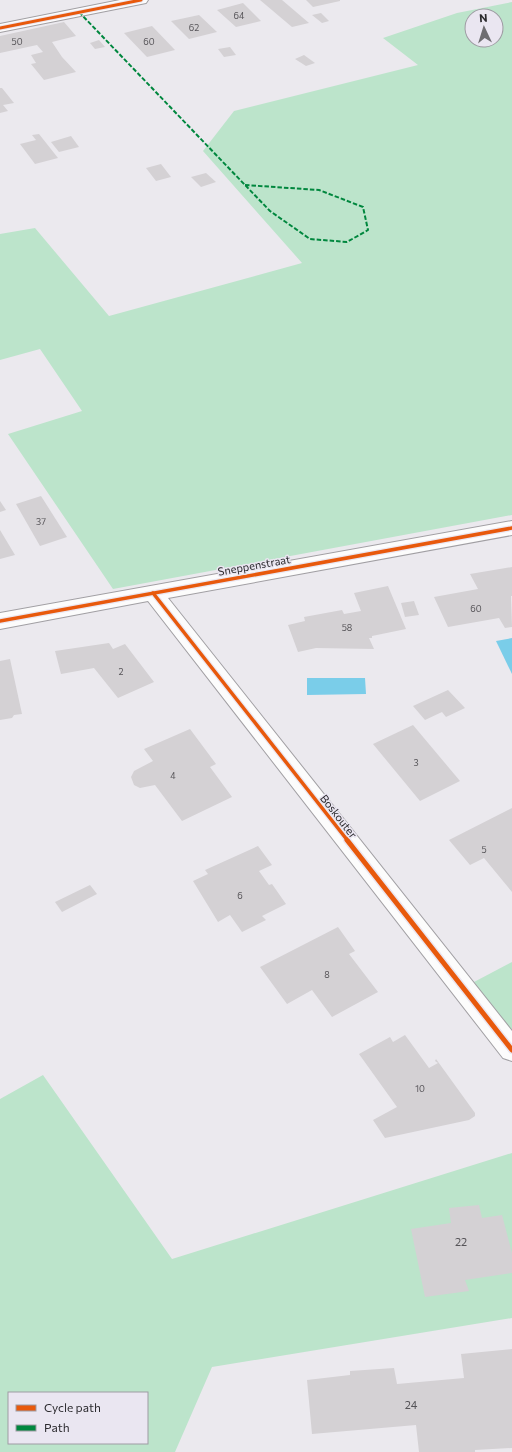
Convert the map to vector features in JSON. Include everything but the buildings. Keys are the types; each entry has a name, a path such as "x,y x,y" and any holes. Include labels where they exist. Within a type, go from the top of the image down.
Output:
{"street":[{"path":"0,28 141,0"},
{"name":"Sneppenstraat","path":"0,621 512,528"},
{"name":"Boskouter","path":"153,592 512,1050"}],"green space":[{"path":"512,2 512,515 113,589 8,434 82,411 40,349 0,360 0,234 35,228 109,316 302,263 203,151 234,111 418,65 383,38 464,12 464,48 504,48 504,8 482,8"},
{"path":"512,962 512,1038 474,982"},
{"path":"43,1075 172,1259 512,1153 512,1318 212,1367 175,1452 0,1452 0,1099"}],"water":[{"path":"512,638 512,674 496,641"},
{"path":"307,678 365,678 366,694 307,695"}],"marked path":[{"path":"79,12 88,22 270,211 310,239 347,242 368,230 363,207 319,190 245,185"}],"cycle path":[{"path":"0,28 141,0"},
{"path":"0,621 512,528"},
{"path":"153,593 512,1050"}]}
